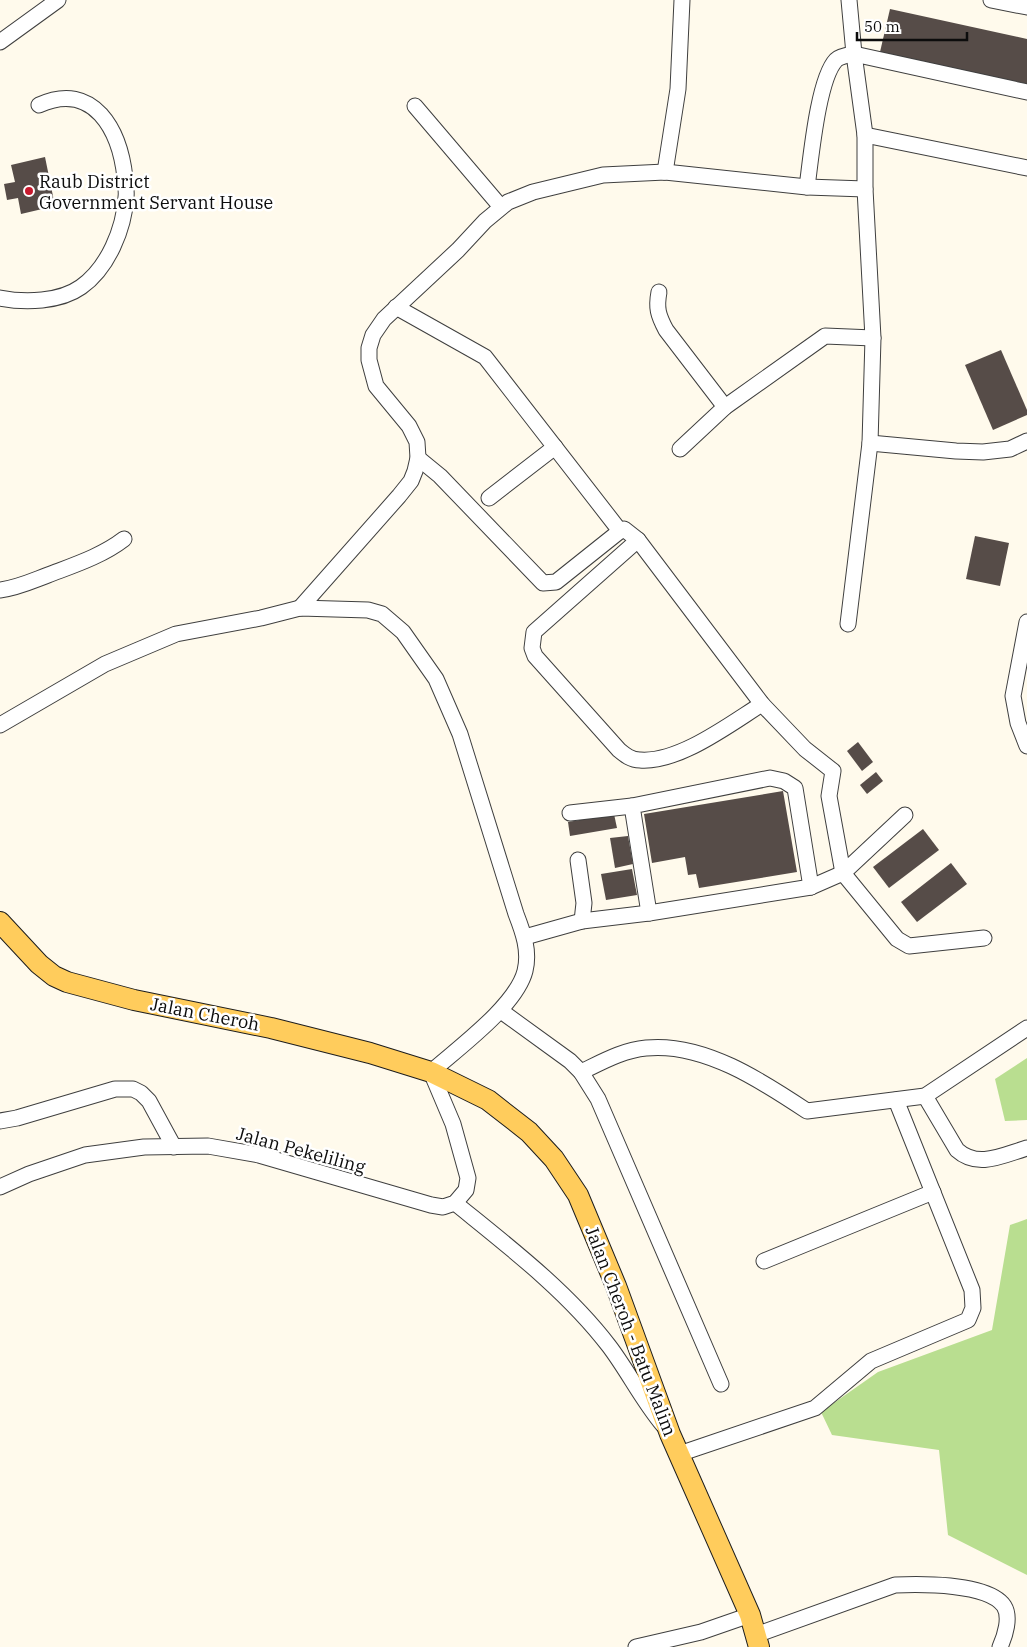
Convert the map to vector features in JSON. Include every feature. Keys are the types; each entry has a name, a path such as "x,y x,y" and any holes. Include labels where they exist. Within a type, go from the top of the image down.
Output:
{"main road":[{"name":"Jalan Cheroh","path":"0,922 39,964 54,976 67,982 134,1000 271,1028 370,1053 431,1072"},
{"name":"Jalan Cheroh - Batu Malim","path":"431,1072 488,1100 529,1132 554,1159 578,1195 616,1286 670,1434 750,1616 758,1641"}],"street":[{"path":"0,42 58,0"},
{"path":"665,172 678,89 682,0"},
{"path":"848,624 870,443 874,338 865,189 865,135 849,0"},
{"path":"991,0 1027,7"},
{"path":"807,187 820,98 825,80 838,58 854,54 1027,92"},
{"path":"0,298 41,300 66,295 81,287 100,268 121,224 126,196 124,165 110,126 99,112 89,104 78,100 66,97 39,105"},
{"path":"416,106 501,207"},
{"path":"865,135 1027,168"},
{"path":"300,608 400,496 415,472 418,458 417,442 409,426 376,386 369,360 369,348 373,335 384,319 396,307 501,207 532,192 604,175 665,172 807,187 865,189"},
{"path":"659,292 657,305 659,316 666,330 725,407"},
{"path":"396,307 485,357 620,531"},
{"path":"680,449 725,407 825,336 874,338"},
{"path":"870,443 983,452 1010,449 1027,441"},
{"path":"488,498 555,446"},
{"path":"418,458 440,476 544,583 556,582 620,531 624,530 638,540 762,704 805,749 833,771 829,796 843,873 898,938 908,946 984,938"},
{"path":"0,590 14,588 68,567 112,548 124,538"},
{"path":"638,540 534,632 532,648 534,656 619,750 631,758 640,760 663,757 699,744 762,704"},
{"path":"0,724 105,664 176,634 261,618 300,608 368,610 382,614 403,632 436,679 460,734 516,914 525,937 526,969 522,979 500,1012 431,1072 453,1124 468,1178 466,1190 455,1202 532,1267 579,1310 609,1345 650,1409 670,1434"},
{"path":"1027,622 1013,696 1018,723 1027,746"},
{"path":"570,813 632,806 770,778 784,781 795,788 811,887"},
{"path":"632,806 649,913"},
{"path":"525,937 582,922 811,887 843,873 905,815"},
{"path":"578,860 584,903 582,922"},
{"path":"500,1012 570,1061 581,1072 598,1099 721,1384"},
{"path":"581,1072 615,1056 645,1048 674,1048 707,1056 760,1080 807,1111 925,1096 1027,1028"},
{"path":"0,1121 17,1118 115,1088 133,1089 141,1093 149,1101 174,1147"},
{"path":"925,1096 956,1150 964,1157 973,1160 986,1160 1027,1148"},
{"path":"679,1454 815,1408 871,1361 968,1320 973,1308 972,1290 896,1100"},
{"name":"Jalan Pekeliling","path":"0,1187 29,1174 85,1155 144,1147 208,1146 259,1155 431,1205 443,1207 455,1202"},
{"path":"764,1261 933,1192"},
{"path":"758,1641 895,1585 914,1584 958,1586 976,1590 996,1598 1005,1606 1008,1620 1000,1647"},
{"path":"636,1647 701,1632 750,1616"}],"green space":[{"path":"1027,1058 1027,1120 1005,1121 995,1079"},
{"path":"1027,1219 1027,1575 948,1535 939,1450 832,1435 821,1412 878,1372 992,1330 1010,1225"}],"building":[{"path":"890,9 1027,39 1027,84 880,52"},
{"name":"Raub District Government Servant House","path":"45,157 55,206 21,214 18,198 7,200 4,184 15,182 11,165"},
{"path":"1001,350 1027,410 1027,415 993,430 965,365"},
{"path":"975,536 1009,543 1000,586 966,579"},
{"path":"858,742 873,762 862,771 847,751"},
{"path":"876,772 883,781 867,794 860,785"},
{"path":"783,791 797,872 699,888 696,874 688,875 685,857 652,863 644,814"},
{"path":"614,814 617,828 570,836 568,822"},
{"path":"923,829 939,850 889,888 873,867"},
{"path":"628,836 633,864 615,868 610,838"},
{"path":"951,863 967,884 917,922 901,902"},
{"path":"632,869 637,895 606,900 601,874"}],"place":[{"name":"Raub District Government Servant House","path":"29,191"}]}
